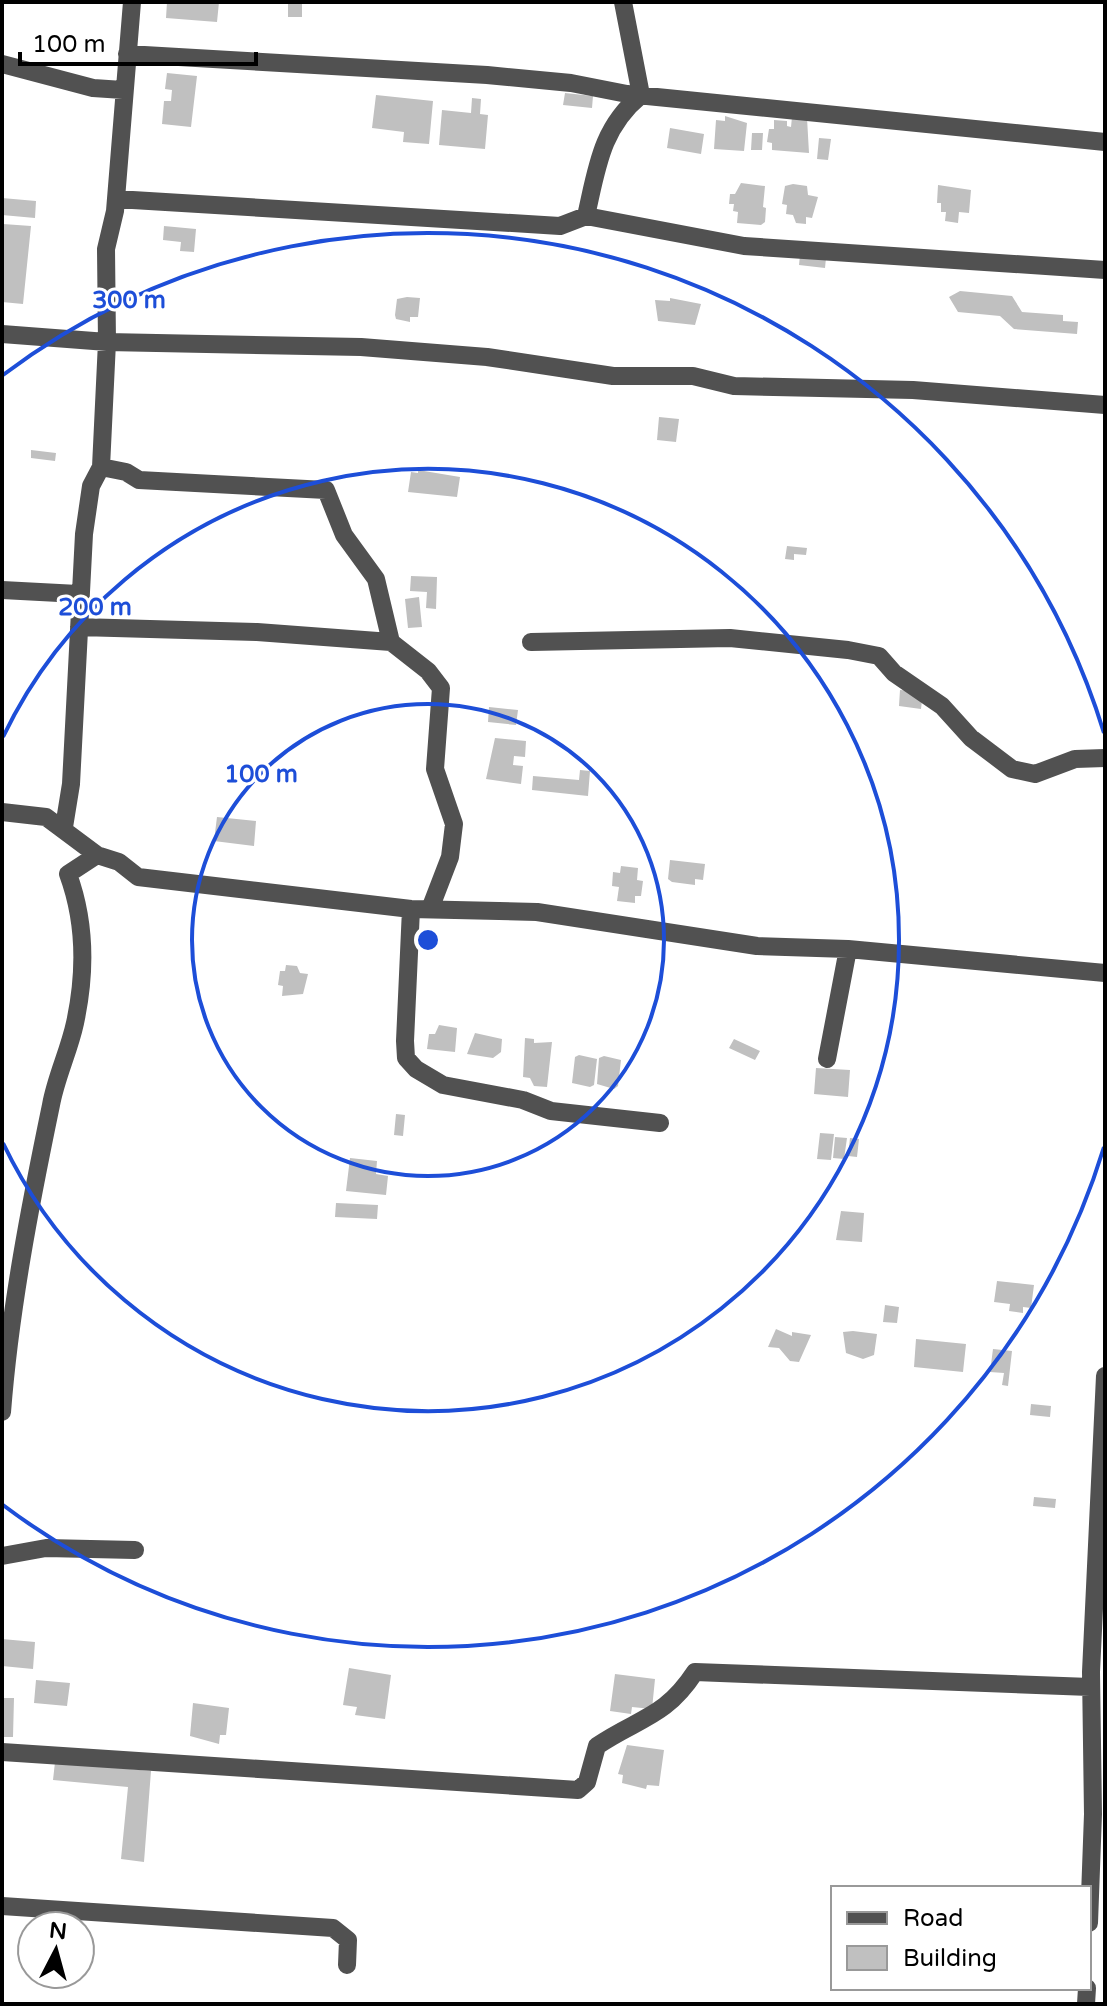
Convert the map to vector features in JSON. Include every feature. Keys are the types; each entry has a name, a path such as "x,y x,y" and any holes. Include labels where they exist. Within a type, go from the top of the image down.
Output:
{"street":[{"path":"64,827 71,784 78,594 91,486 101,467 107,342 106,249 116,199 132,2"},
{"path":"623,2 641,95"},
{"path":"127,54 487,75 571,83 641,95 1105,142"},
{"path":"2,64 93,88 123,90"},
{"path":"586,216 599,161 618,114 641,95"},
{"path":"116,199 560,226 586,216 744,246 1105,270"},
{"path":"2,334 107,342 361,347 487,357 613,376 693,376 734,386 913,390 1105,405"},
{"path":"101,467 126,472 139,480 326,490 344,535 376,579 391,642"},
{"path":"2,590 78,594"},
{"path":"79,627 257,632 391,642 428,671 441,688 435,769 454,824 450,857 430,909"},
{"path":"531,642 730,638 879,656 894,673 942,706 971,738 1012,769 1035,774 1075,759 1105,758"},
{"path":"2,812 46,817 64,827 97,855 119,862 138,877 411,909 537,912 709,941 848,949 1105,973"},
{"path":"2,1412 18,1284 51,1106 75,1024 81,985 81,910 68,874 97,855"},
{"path":"411,909 405,1041 406,1058 416,1069 443,1085 523,1100 551,1111 660,1123"},
{"path":"827,1059 848,949"},
{"path":"1091,1901 1099,1814 1095,1677 1105,1376"},
{"path":"2,1556 46,1548 135,1550"},
{"path":"2,1752 578,1790 587,1782 597,1746 624,1728 649,1720 683,1690 695,1672 1095,1677"},
{"path":"2,1906 333,1928 348,1940 347,1965"}],"building":[{"path":"167,2 219,2 217,22 166,18"},
{"path":"288,2 302,2 302,17 288,17"},
{"path":"167,73 197,76 191,127 162,124 164,101 171,101 172,90 165,89"},
{"path":"565,93 593,96 592,108 563,105"},
{"path":"376,95 433,101 429,144 403,142 404,132 372,128"},
{"path":"472,98 481,99 480,114 488,115 485,149 439,145 442,110 471,113"},
{"path":"725,116 747,123 744,151 714,149 716,120 725,121"},
{"path":"792,117 807,118 809,153 772,150 772,143 767,142 769,129 774,129 774,120 787,121 787,126 791,127"},
{"path":"670,128 704,134 701,154 667,148"},
{"path":"752,133 763,133 762,150 751,150"},
{"path":"819,138 831,139 828,160 817,159"},
{"path":"741,183 765,186 765,222 761,225 737,223 738,212 733,211 734,204 729,204 730,194 735,194"},
{"path":"938,185 971,190 969,213 959,212 958,223 945,221 946,212 941,212 941,203 937,203"},
{"path":"785,186 807,186 808,195 818,197 812,218 806,217 806,224 796,223 793,215 786,214 787,205 782,204"},
{"path":"2,198 36,201 35,218 2,215"},
{"path":"3,224 31,226 23,304 2,302"},
{"path":"164,226 196,229 194,252 180,251 181,242 163,240"},
{"path":"800,255 826,258 825,268 799,265"},
{"path":"960,291 1012,296 1022,312 1063,315 1063,321 1078,322 1077,334 1014,329 1000,316 958,312 949,297"},
{"path":"420,298 418,317 410,317 410,322 396,319 395,315 397,299"},
{"path":"670,298 701,304 695,325 658,321 655,300 670,301"},
{"path":"659,417 679,419 676,442 657,440"},
{"path":"31,450 56,453 55,461 31,458"},
{"path":"418,470 460,477 457,497 408,492 411,472 418,473"},
{"path":"787,546 807,548 806,555 794,554 794,560 785,559"},
{"path":"411,576 437,577 436,609 426,608 427,592 410,591"},
{"path":"419,597 422,627 408,628 405,599"},
{"path":"900,690 923,692 921,709 899,706"},
{"path":"489,707 518,710 516,725 488,722"},
{"path":"495,738 526,741 525,757 514,756 513,765 523,766 521,784 486,779"},
{"path":"580,770 590,771 588,796 532,790 533,776 579,780"},
{"path":"217,817 256,821 254,846 214,841"},
{"path":"670,860 705,864 703,880 695,879 695,885 672,882 668,879"},
{"path":"621,866 638,868 637,880 643,881 641,896 635,896 635,903 617,901 619,887 612,886 613,872 620,873"},
{"path":"286,965 297,966 300,973 308,974 303,994 282,996 283,986 278,985 280,971 285,971"},
{"path":"439,1025 457,1028 455,1052 427,1049 429,1034 435,1034"},
{"path":"475,1033 502,1039 501,1052 493,1058 467,1054"},
{"path":"525,1038 534,1039 534,1043 552,1042 547,1087 534,1086 530,1078 523,1077"},
{"path":"734,1039 760,1051 755,1060 729,1048"},
{"path":"604,1056 621,1060 618,1086 614,1089 597,1084 599,1058"},
{"path":"575,1057 597,1059 594,1085 590,1087 572,1083"},
{"path":"816,1068 850,1070 848,1097 814,1094"},
{"path":"396,1114 405,1115 403,1136 394,1135"},
{"path":"820,1133 834,1134 831,1160 817,1159"},
{"path":"835,1137 847,1138 844,1159 833,1158"},
{"path":"850,1138 859,1139 857,1157 848,1156"},
{"path":"350,1158 377,1161 376,1174 388,1176 386,1195 346,1191"},
{"path":"336,1203 378,1205 377,1219 335,1217"},
{"path":"841,1211 864,1213 862,1242 836,1240"},
{"path":"997,1281 1034,1285 1031,1308 1023,1307 1023,1313 1009,1311 1010,1304 994,1302"},
{"path":"885,1305 899,1307 897,1323 883,1322"},
{"path":"776,1329 792,1336 792,1332 811,1335 799,1362 790,1361 779,1348 768,1347"},
{"path":"843,1332 877,1334 874,1355 863,1359 846,1353"},
{"path":"916,1339 966,1344 963,1372 914,1367"},
{"path":"993,1349 1012,1351 1008,1386 1002,1385 1004,1373 990,1372"},
{"path":"1031,1404 1051,1406 1050,1417 1030,1415"},
{"path":"1034,1497 1056,1499 1055,1508 1033,1506"},
{"path":"2,1639 35,1642 33,1669 2,1666"},
{"path":"349,1668 391,1675 385,1719 355,1715 357,1707 343,1705"},
{"path":"615,1674 655,1679 652,1709 632,1707 631,1714 610,1711"},
{"path":"36,1680 70,1683 67,1706 34,1703"},
{"path":"2,1698 14,1698 13,1737 2,1737"},
{"path":"193,1703 229,1708 226,1735 220,1735 219,1744 190,1736"},
{"path":"627,1745 664,1750 659,1786 647,1785 646,1789 622,1783 623,1775 618,1774"},
{"path":"55,1762 151,1771 144,1862 121,1859 128,1787 53,1780"}]}
